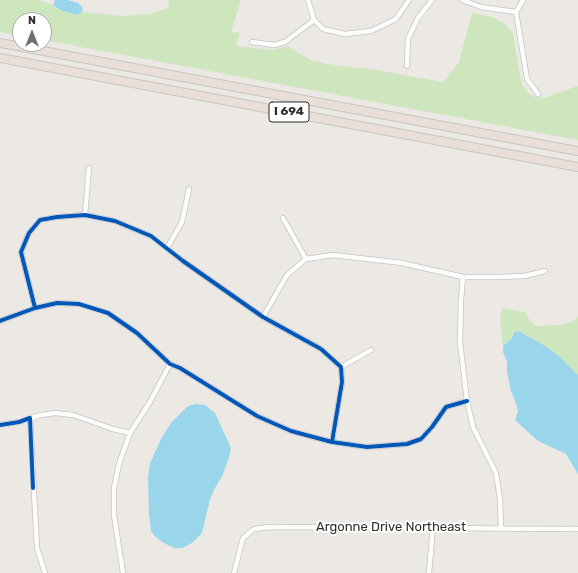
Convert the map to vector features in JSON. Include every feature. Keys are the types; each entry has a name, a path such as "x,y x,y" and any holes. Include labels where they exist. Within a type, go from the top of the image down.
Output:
{"highway":[{"name":"I 694","path":"0,43 578,150"},
{"name":"I 694","path":"0,58 578,167"}],"street":[{"path":"308,0 314,20 323,29 344,34 371,31 396,19 409,0"},
{"path":"407,66 408,39 418,18 432,0"},
{"path":"462,0 481,7 516,12"},
{"path":"523,0 516,12 527,79 538,94"},
{"path":"252,42 274,45 285,42 314,20"},
{"path":"84,215 89,168"},
{"path":"168,248 182,222 189,189"},
{"path":"35,308 21,252 29,233 40,220 84,215 115,220 151,236 183,261 263,317 321,349 341,367 342,382 332,442"},
{"path":"283,218 306,259"},
{"path":"263,317 287,276 306,259 334,255 366,258 402,263 463,277 524,276 545,271"},
{"path":"463,277 460,342 468,401 473,427 496,473 500,499 501,528"},
{"path":"0,321 35,308 57,303 79,304 108,314 137,333 170,364 180,368 257,416 291,431 332,442 367,447 407,444 421,439 432,427 446,407 468,401"},
{"path":"341,367 371,350"},
{"path":"123,573 114,515 114,488 119,464 130,433 150,402 170,364"},
{"path":"0,425 20,422 41,415 55,413 72,414 113,429 130,433"},
{"path":"30,418 37,548 44,573"},
{"name":"Argonne Drive Northeast","path":"234,573 244,538 254,529 270,527 578,529"},
{"path":"429,573 433,528"}],"green space":[{"path":"0,0 38,0 53,5 55,8 77,15 82,12 123,16 150,14 168,8 169,0 241,0 231,32 240,33 236,46 272,50 288,46 313,61 340,66 371,69 443,82 459,62 472,13 492,17 505,24 513,33 520,77 522,84 528,93 535,97 544,98 578,86 578,140 52,41 52,12 12,12 12,34 0,32"},
{"path":"502,308 525,312 530,321 536,326 562,325 571,322 578,317 578,375 559,356 520,332 515,331 511,339 503,346 500,319"}],"water":[{"path":"55,0 68,0 78,3 83,8 82,12 77,15 60,10 53,5"},
{"path":"515,331 520,332 542,344 559,356 578,375 578,474 566,454 538,441 515,420 518,411 511,391 503,346 511,339"},
{"path":"196,404 205,405 215,413 231,448 222,476 210,499 202,533 192,543 182,548 174,548 162,542 151,531 148,478 150,463 162,437 171,423 188,406"}],"cycle path":[{"path":"35,308 21,252 29,233 40,220 85,215 115,221 151,236 183,261 263,317 321,349 341,367 342,382 332,442"},
{"path":"0,321 35,308 57,303 79,304 108,313 137,333 170,364 180,368 257,416 291,431 332,442 367,447 407,444 421,439 432,427 446,407 467,401"},
{"path":"0,425 19,422 30,418 33,488"}]}
